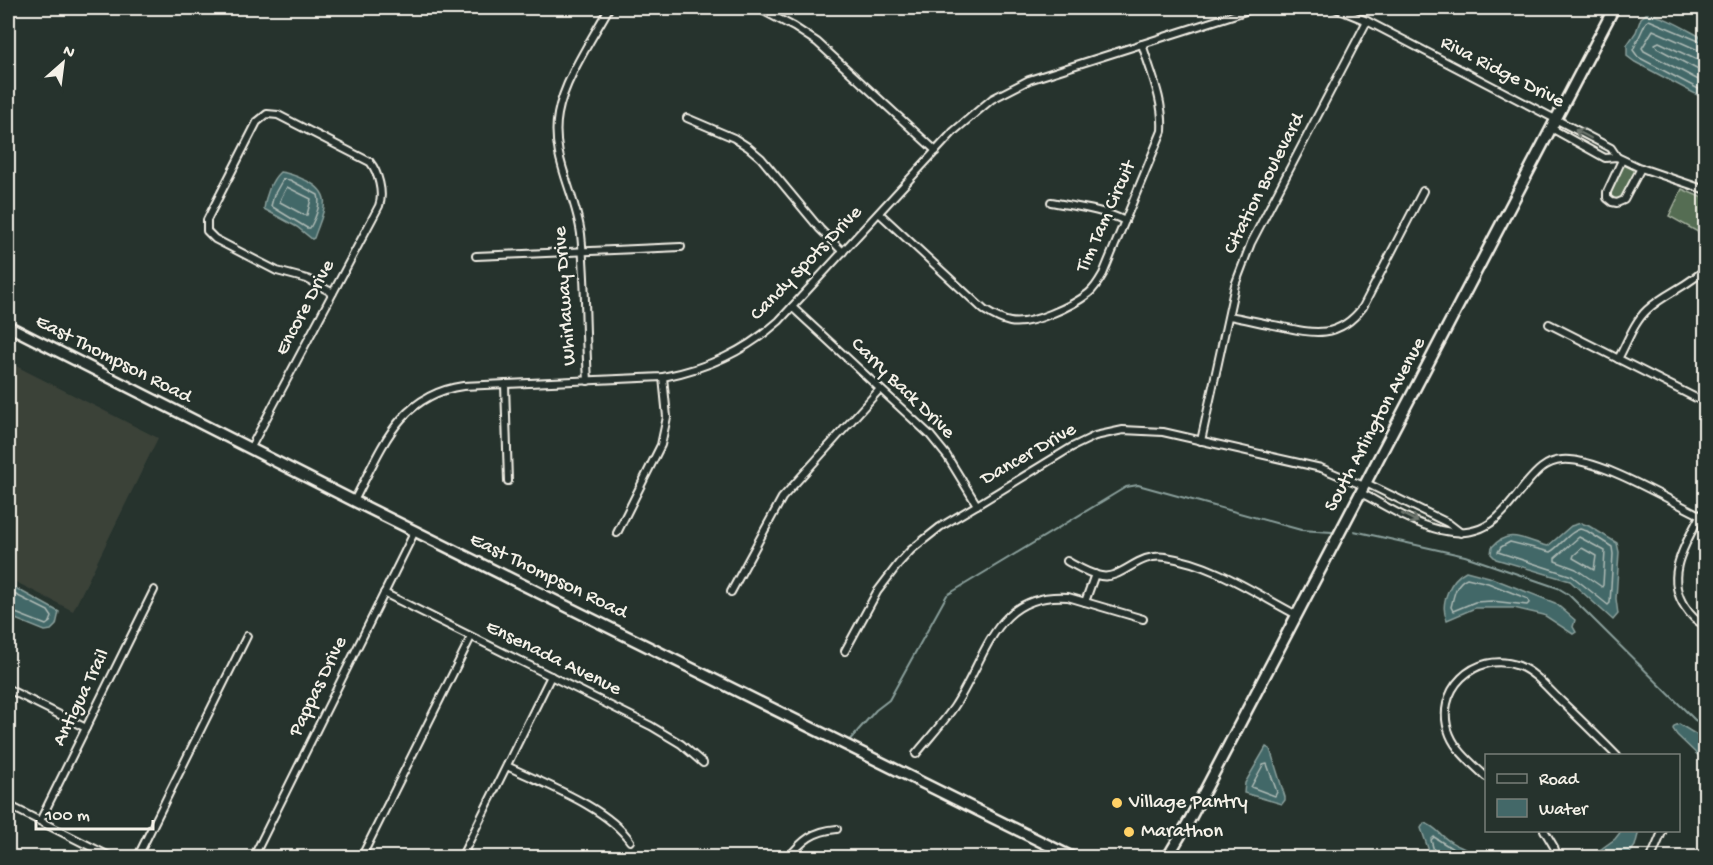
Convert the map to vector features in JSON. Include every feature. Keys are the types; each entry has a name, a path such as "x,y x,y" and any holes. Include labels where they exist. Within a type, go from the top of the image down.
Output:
{"main road":[{"name":"South Arlington Avenue","path":"1167,858 1189,821 1614,8"},
{"name":"East Thompson Road","path":"8,326 354,501 1074,858"}],"street":[{"name":"Whirlaway Drive","path":"588,381 579,222 559,159 556,141 557,115 566,87 609,8"},
{"path":"758,8 817,42 936,151"},
{"name":"Candy Spots Drive","path":"354,501 390,433 403,415 432,394 452,388 505,384 663,377 705,367 735,354 765,333 792,307 936,151 979,108 1005,91 1029,80 1253,8"},
{"name":"Riva Ridge Drive","path":"1335,8 1367,21 1556,119 1611,148 1620,158 1641,168 1706,190"},
{"name":"Citation Boulevard","path":"1201,441 1239,274 1251,243 1367,21"},
{"name":"Tim Tam Circuit","path":"879,213 984,310 997,318 1011,323 1022,323 1037,319 1077,301 1090,292 1103,274 1162,131 1161,105 1142,44"},
{"name":"Encore Drive","path":"250,449 333,293 381,201 381,190 370,162 278,115 267,114 257,122 207,220 207,231 215,239 277,270 307,279 333,293"},
{"path":"687,118 734,138 748,147 843,252"},
{"name":"Riva Ridge Drive","path":"1551,128 1605,158 1620,158"},
{"path":"1620,158 1607,192 1607,198 1612,202 1617,204 1624,200 1641,168"},
{"path":"1229,316 1310,333 1336,330 1345,325 1357,316 1363,307 1423,191"},
{"path":"1051,202 1087,207 1125,221"},
{"path":"476,256 681,247"},
{"path":"1618,359 1646,310 1706,268"},
{"name":"Carry Back Drive","path":"792,307 930,435 947,456 976,505"},
{"path":"1549,324 1706,403"},
{"path":"617,533 661,445 667,417 663,377"},
{"path":"505,384 508,481"},
{"path":"731,592 782,498 880,389"},
{"name":"Dancer Drive","path":"845,651 877,592 899,562 925,538 1072,447 1105,433 1123,430 1152,430 1321,468 1364,487"},
{"path":"1364,487 1428,526 1445,532 1462,533 1482,529 1498,518 1540,469 1550,462 1583,460 1594,464 1703,517 1679,556 1676,580 1681,600 1697,622 1706,626"},
{"path":"1364,487 1448,523 1462,533"},
{"name":"Pappas Drive","path":"253,858 415,531"},
{"path":"1067,561 1103,577 1115,575 1151,556 1164,556 1190,562 1211,570 1297,615"},
{"path":"1085,602 1095,574"},
{"name":"Antigua Trail","path":"40,821 154,590"},
{"name":"Ensenada Avenue","path":"384,593 663,732 703,763"},
{"path":"916,754 954,706 992,634 1009,615 1031,602 1049,597 1068,597 1143,620"},
{"path":"138,858 248,636"},
{"path":"361,858 471,636"},
{"path":"1485,776 1462,753 1450,735 1447,718 1449,697 1458,681 1474,668 1493,662 1518,666 1535,676 1615,754"},
{"path":"475,858 463,855 552,676"},
{"path":"8,689 86,728"},
{"path":"507,766 604,815 618,826 630,841"},
{"path":"8,805 113,858"},
{"path":"788,858 812,835 824,830 837,829"},
{"path":"1545,832 1558,858"},
{"path":"1651,858 1663,832"}],"shaded area":[{"path":"8,362 158,438 73,611 8,578"}],"green space":[{"path":"1622,160 1638,167 1622,202 1608,200 1608,188"},
{"path":"1682,189 1705,199 1705,236 1669,216"}],"water":[{"path":"1646,14 1668,20 1705,39 1705,99 1627,56 1627,45 1636,32 1641,18"},
{"path":"280,172 307,181 321,192 324,199 323,213 312,239 297,227 264,209 269,189"},
{"path":"1581,523 1617,543 1619,552 1616,599 1618,614 1613,620 1570,581 1496,559 1491,554 1492,547 1499,541 1512,537 1548,546 1571,526"},
{"path":"1466,571 1489,577 1555,603 1575,620 1573,627 1576,632 1573,634 1544,615 1514,608 1475,608 1447,620 1444,607 1447,592 1455,580"},
{"path":"8,584 59,612 56,625 51,630 45,631 8,616"},
{"path":"1679,724 1705,740 1705,762 1677,735 1673,729"},
{"path":"1266,747 1270,749 1285,797 1282,804 1244,793 1245,783"},
{"path":"1424,823 1432,826 1447,840 1467,850 1475,857 1431,857 1421,828"},
{"path":"1620,832 1639,832 1635,846 1627,857 1595,857 1597,852"}],"waterway":[{"path":"847,743 876,710 889,700 947,595 1126,487 1138,485 1301,530 1332,532"},
{"path":"1354,531 1465,556 1558,588 1568,594 1695,720 1706,725"}],"place":[{"name":"Village Pantry","path":"1117,803"},
{"name":"Marathon","path":"1129,832"}]}
